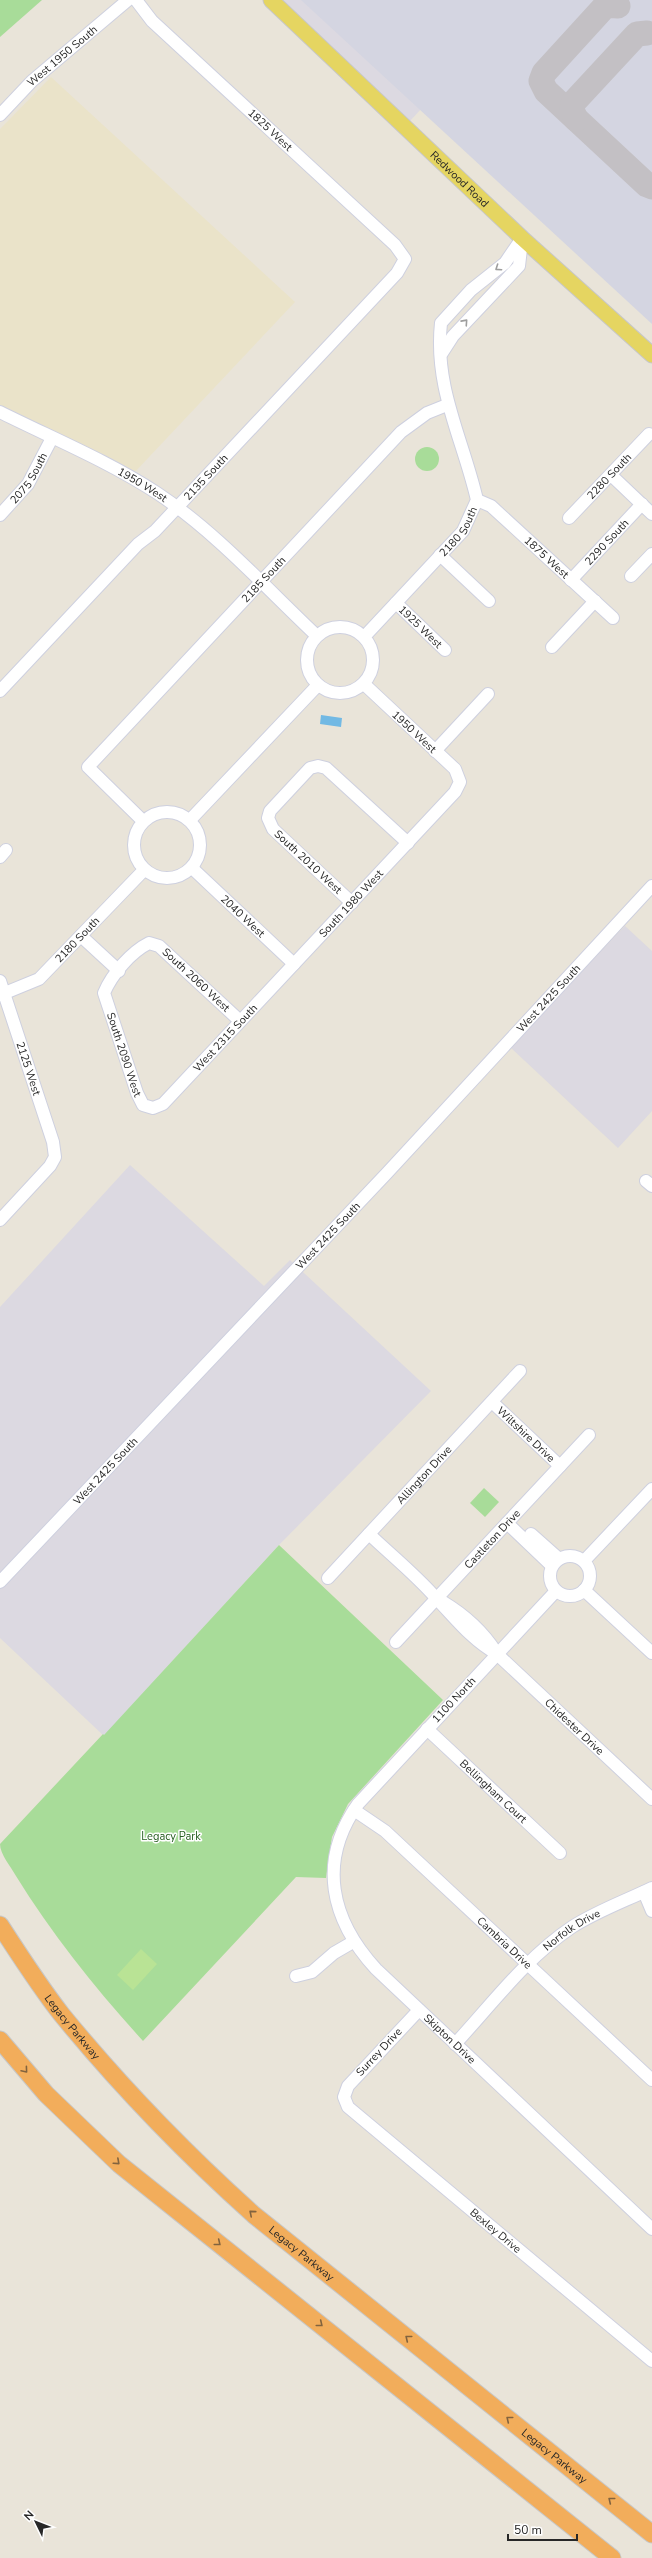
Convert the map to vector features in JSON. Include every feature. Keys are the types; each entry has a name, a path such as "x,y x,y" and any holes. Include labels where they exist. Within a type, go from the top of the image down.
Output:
{"highway":[{"name":"Legacy Parkway","path":"0,1925 62,2014 122,2086 173,2140 222,2186 254,2215 652,2534"},
{"path":"0,2040 46,2094 119,2164 612,2558"}],"main road":[{"name":"Redwood Road","path":"271,0 522,238 652,355"}],"street":[{"name":"West 1950 South","path":"0,115 32,82 128,0"},
{"name":"1825 West","path":"136,0 152,21 389,240 405,259"},
{"path":"442,354 453,336 519,266 522,238"},
{"name":"2180 South","path":"364,637 463,531 477,500 447,405 441,365 441,323 471,290 505,263 522,238"},
{"name":"2135 South","path":"0,691 138,544 177,508 397,273 405,259"},
{"name":"2185 South","path":"143,821 88,767 402,432 427,413 447,405"},
{"name":"1950 West","path":"0,412 139,482 177,508 318,636"},
{"name":"2280 South","path":"569,518 649,434"},
{"name":"2075 South","path":"0,515 28,484 52,438"},
{"path":"610,475 652,514"},
{"name":"1875 West","path":"477,500 491,506 613,618"},
{"name":"2290 South","path":"571,580 642,504"},
{"path":"631,576 652,554"},
{"path":"440,555 490,602"},
{"path":"552,648 595,601"},
{"name":"1925 West","path":"396,603 445,650"},
{"path":"341,627 354,630 364,637 371,648 374,660 371,673 364,684 353,691 341,694 329,692 318,685 311,677 308,666 311,645 318,636 328,629 341,627"},
{"name":"1950 West","path":"364,684 458,773 460,782"},
{"path":"190,820 318,685"},
{"path":"435,751 488,694"},
{"name":"South 2010 West","path":"352,903 273,828 268,818 270,811 310,768 318,766 326,768 334,774 408,843"},
{"name":"South 1980 West","path":"294,964 455,792 460,782"},
{"path":"166,811 179,813 190,820 198,831 201,844 199,857 192,868 181,876 168,879 155,877 144,870 137,859 133,847 135,834 143,821 153,814 166,811"},
{"name":"2040 West","path":"192,868 294,964"},
{"name":"2180 South","path":"2,994 38,979 144,870"},
{"name":"West 2425 South","path":"0,1582 387,1173 652,886"},
{"path":"81,936 119,971"},
{"name":"South 2060 West","path":"119,971 139,948 149,943 159,946 240,1021"},
{"name":"West 2315 South","path":"153,1108 163,1104 294,964"},
{"name":"South 2090 West","path":"119,971 108,983 104,993 137,1092 143,1105 153,1108"},
{"name":"2125 West","path":"0,981 2,994 53,1142 55,1157 50,1166 0,1220"},
{"name":"Allington Drive","path":"328,1578 520,1371"},
{"name":"Wiltshire Drive","path":"492,1402 560,1466"},
{"name":"Castleton Drive","path":"396,1642 589,1435"},
{"path":"584,1561 650,1496"},
{"path":"510,1520 555,1562"},
{"name":"Chidester Drive","path":"369,1534 437,1598 450,1616 482,1646 497,1654 652,1799"},
{"path":"569,1555 584,1561 590,1576 584,1590 570,1596 556,1591 549,1579 555,1562 569,1555"},
{"path":"584,1590 652,1653"},
{"name":"1100 North","path":"354,1810 427,1729 556,1591"},
{"name":"Bellingham Court","path":"427,1729 560,1853"},
{"name":"Skipton Drive","path":"354,1810 341,1838 334,1872 340,1912 353,1942 376,1970 652,2229"},
{"name":"Cambria Drive","path":"354,1810 385,1831 652,2080"},
{"path":"648,1890 652,1911"},
{"name":"Norfolk Drive","path":"455,2044 528,1965 572,1927 600,1911 648,1890"},
{"path":"296,1976 312,1972 334,1953 353,1942"},
{"name":"Surrey Drive","path":"344,2097 352,2081 419,2010"},
{"name":"Bexley Drive","path":"344,2097 348,2107 357,2115 652,2361"}],"shaded area":[{"path":"280,0 522,0 410,121"},
{"path":"301,0 652,0 652,324"},
{"path":"51,77 295,302 134,473 0,406 0,129"},
{"path":"625,926 652,951 652,1111 618,1148 510,1047"},
{"path":"130,1165 264,1286 290,1260 431,1391 279,1545 104,1736 0,1638 0,1307"}],"green space":[{"path":"0,0 42,0 0,37"},
{"path":"427,447 432,448 438,454 438,464 432,470 427,471 422,470 416,464 415,459 416,454 422,448"},
{"path":"484,1488 499,1502 485,1517 470,1503"},
{"name":"Legacy Park","path":"279,1545 443,1700 348,1804 332,1837 326,1878 296,1877 143,2041 92,1982 60,1941 6,1860 0,1848 0,1844 103,1734 104,1735"},
{"path":"141,1949 157,1964 133,1990 117,1975"}],"water":[{"path":"321,715 342,718 341,727 320,724"}],"taxiway":[{"path":"618,6 606,5 544,73 541,81 546,91 647,185 652,187"},
{"path":"576,119 572,110 573,103 637,34 647,33"}]}
